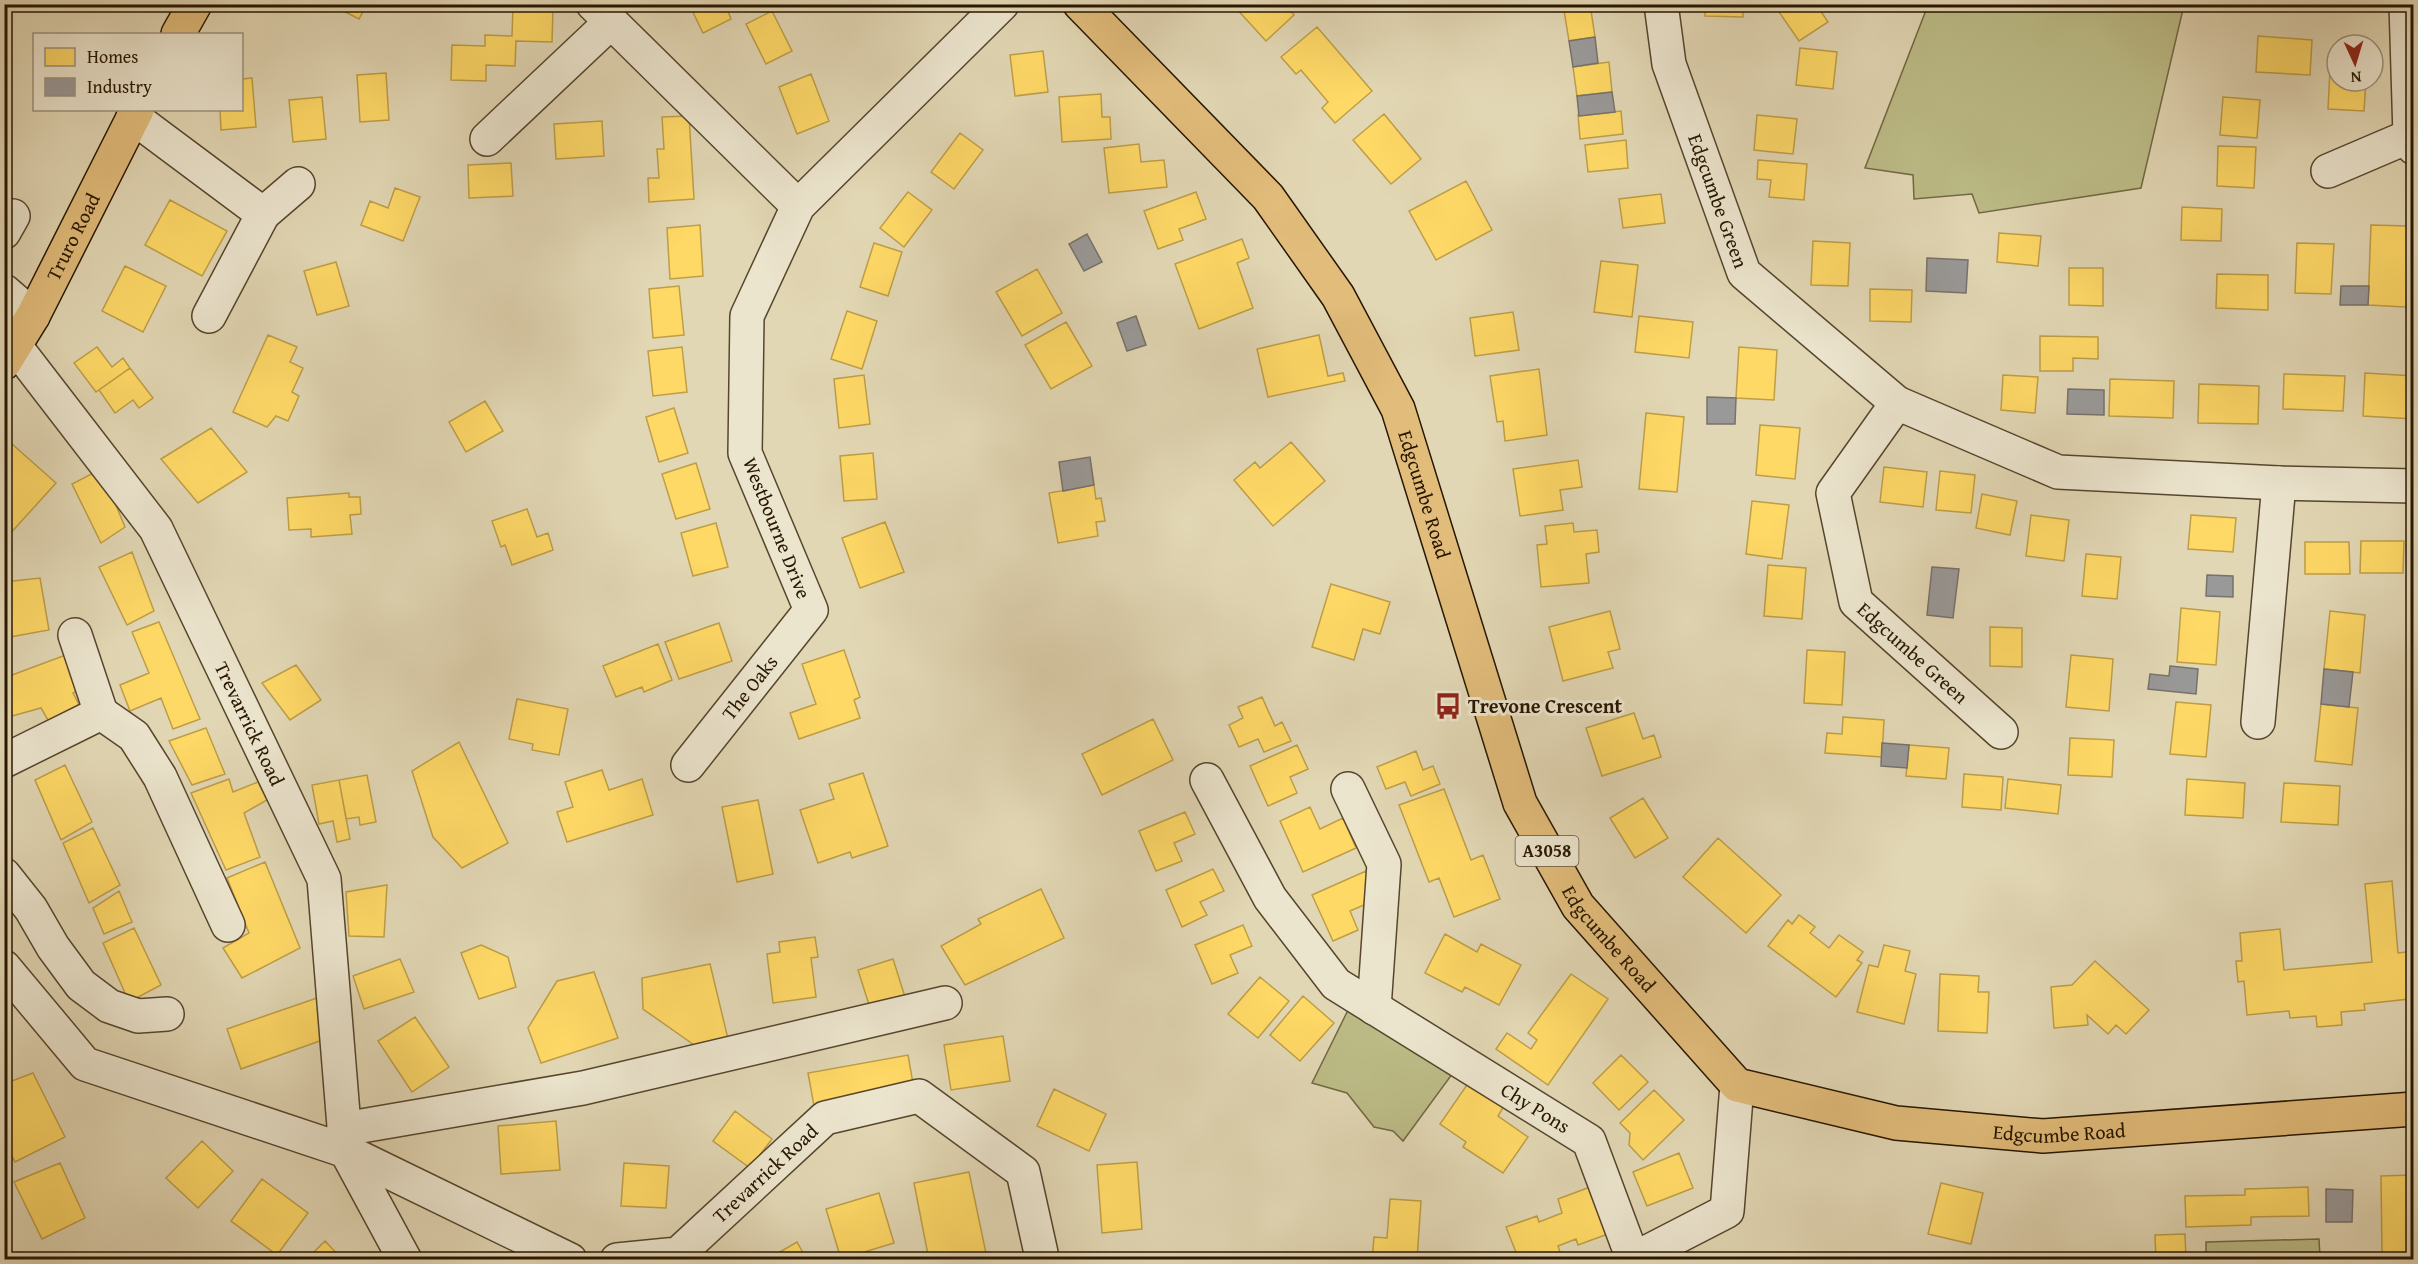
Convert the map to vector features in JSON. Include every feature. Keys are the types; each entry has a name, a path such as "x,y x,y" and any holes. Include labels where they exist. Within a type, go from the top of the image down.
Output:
{"main road":[{"path":"179,33 195,4"},
{"name":"Edgcumbe Road","path":"1080,4 1268,197 1338,296 1398,410 1520,803 1578,906 1737,1086 1896,1124 2043,1136 2414,1109"},
{"name":"Truro Road","path":"10,355 33,316 135,113"}],"street":[{"name":"Westbourne Drive","path":"811,609 745,453 747,316 798,206 1002,4"},
{"name":"Edgcumbe Green","path":"1661,4 1669,64 1744,273 1897,403 2058,472 2279,483 2414,486"},
{"path":"2328,171 2412,142 2406,4"},
{"path":"487,139 602,13 798,206"},
{"path":"135,113 263,214"},
{"path":"209,316 263,214 298,184"},
{"path":"4,291 33,316"},
{"name":"Trevarrick Road","path":"10,355 156,529 324,879 345,1140"},
{"name":"Edgcumbe Green","path":"1897,403 1833,493 1856,602 2001,732"},
{"path":"2258,722 2279,483"},
{"name":"The Oaks","path":"688,765 811,609"},
{"path":"75,635 101,713 134,736 160,777 228,925"},
{"path":"4,761 101,713"},
{"name":"Chy Pons","path":"1207,780 1270,898 1336,984 1589,1141 1633,1259"},
{"path":"1348,789 1384,864 1374,1008"},
{"path":"4,875 31,909 53,946 81,985 109,1006 138,1016 167,1014"},
{"path":"4,967 85,1064 345,1140 570,1260"},
{"path":"345,1140 583,1088 945,1003"},
{"path":"1633,1259 1727,1211 1737,1086"},
{"name":"Trevarrick Road","path":"619,1259 678,1254 825,1118 919,1096 1023,1172 1041,1253 1040,1260"},
{"path":"345,1140 405,1260"}],"green space":[{"path":"1928,5 2184,5 2141,188 1979,213 1972,194 1914,199 1913,175 1865,168"},
{"path":"1355,996 1461,1062 1403,1141 1393,1131 1374,1127 1347,1093 1312,1083"},
{"path":"2319,1239 2320,1257 2315,1259 2206,1259 2206,1242"}],"building: Homes":[{"path":"330,4 367,4 359,19"},
{"path":"689,4 737,4 727,9 731,19 703,33"},
{"path":"1269,4 1271,7 1274,4 1284,4 1294,15 1266,41 1233,5"},
{"path":"1563,4 1590,4 1595,37 1569,41"},
{"path":"1705,4 1743,4 1743,17 1705,16"},
{"path":"1791,4 1816,4 1828,22 1799,41 1779,12"},
{"path":"513,7 553,8 552,42 516,41 515,66 486,65 486,81 451,80 452,45 485,46 485,35 512,36"},
{"path":"772,11 792,51 766,64 746,24"},
{"path":"1317,27 1372,91 1335,123 1322,108 1328,102 1301,70 1296,74 1281,57"},
{"path":"2258,36 2312,40 2310,75 2256,72"},
{"path":"1800,48 1837,52 1833,89 1796,85"},
{"path":"1043,51 1048,92 1015,96 1010,55"},
{"path":"1609,62 1612,92 1577,96 1573,67"},
{"path":"386,73 389,120 360,122 357,75"},
{"path":"811,74 829,121 797,134 779,87"},
{"path":"252,78 256,127 221,130 220,111 243,111 243,79"},
{"path":"2329,93 2365,93 2364,111 2328,109"},
{"path":"1101,94 1102,117 1110,117 1111,139 1062,142 1059,97"},
{"path":"322,97 326,139 293,142 289,100"},
{"path":"2223,97 2260,100 2257,138 2220,135"},
{"path":"1621,111 1623,134 1580,139 1578,114 1579,116"},
{"path":"1384,114 1421,159 1391,184 1353,140"},
{"path":"1757,115 1797,119 1793,154 1754,150"},
{"path":"689,116 694,199 649,202 648,178 659,178 657,149 664,149 662,117"},
{"path":"602,121 604,156 556,159 554,124"},
{"path":"960,133 983,150 954,189 931,172"},
{"path":"1626,140 1628,168 1588,172 1585,145"},
{"path":"1139,144 1141,162 1164,160 1167,187 1109,193 1104,148"},
{"path":"2218,146 2256,147 2254,188 2217,186"},
{"path":"1758,160 1807,164 1804,200 1769,197 1771,180 1757,179"},
{"path":"511,163 513,196 469,198 468,165"},
{"path":"1466,181 1492,230 1436,260 1409,211"},
{"path":"395,188 420,197 403,241 361,225 370,201 388,208"},
{"path":"908,192 932,210 904,247 880,228"},
{"path":"1196,192 1206,219 1179,229 1183,240 1158,249 1144,211"},
{"path":"1661,194 1665,223 1623,228 1619,199"},
{"path":"170,200 227,231 202,276 145,245"},
{"path":"2182,207 2222,209 2221,241 2181,240"},
{"path":"700,225 703,276 670,279 667,228"},
{"path":"2371,225 2408,226 2406,307 2368,305"},
{"path":"1999,233 2041,236 2038,266 1997,262"},
{"path":"1242,239 1249,258 1237,263 1253,308 1199,329 1175,264"},
{"path":"1813,241 1850,243 1848,286 1811,285"},
{"path":"874,243 902,252 888,296 860,287"},
{"path":"2297,243 2334,244 2331,294 2295,293"},
{"path":"1601,261 1638,265 1632,317 1594,312"},
{"path":"336,262 349,306 317,315 304,271"},
{"path":"125,266 166,286 143,332 102,311"},
{"path":"2069,268 2103,268 2103,306 2069,305"},
{"path":"1037,269 1062,313 1022,336 996,292"},
{"path":"2217,274 2268,275 2268,310 2216,308"},
{"path":"679,286 684,335 653,338 649,289"},
{"path":"1870,289 1912,290 1911,322 1870,321"},
{"path":"847,311 877,321 862,369 831,359"},
{"path":"1513,312 1519,350 1475,356 1470,318"},
{"path":"1639,316 1693,322 1689,358 1635,352"},
{"path":"1066,322 1092,366 1051,389 1025,345"},
{"path":"268,335 297,347 290,362 303,368 292,392 299,396 288,421 276,416 267,427 233,412"},
{"path":"1319,335 1328,376 1343,373 1345,381 1268,397 1257,349"},
{"path":"2040,336 2098,337 2098,359 2073,358 2073,371 2040,371"},
{"path":"97,347 112,367 123,358 130,368 96,392 74,363"},
{"path":"682,347 687,392 653,396 648,351"},
{"path":"1739,347 1777,350 1774,400 1736,398"},
{"path":"130,368 153,398 139,408 133,400 115,413 99,390"},
{"path":"1539,369 1547,435 1505,441 1503,421 1497,422 1490,376"},
{"path":"2365,373 2414,376 2414,419 2363,416"},
{"path":"2284,374 2345,376 2343,411 2283,409"},
{"path":"864,375 870,424 839,428 834,379"},
{"path":"2003,375 2038,377 2035,413 2001,410"},
{"path":"2110,379 2174,381 2173,418 2109,416"},
{"path":"2199,384 2259,386 2258,424 2198,423"},
{"path":"485,401 503,431 466,452 449,422"},
{"path":"674,408 688,453 659,462 646,417"},
{"path":"1646,413 1684,417 1677,492 1639,489"},
{"path":"1760,425 1800,428 1795,479 1756,475"},
{"path":"211,428 247,472 198,503 161,459"},
{"path":"1291,442 1325,481 1273,526 1234,480 1255,462 1260,468"},
{"path":"12,444 56,483 8,536 4,533 4,454"},
{"path":"873,453 877,499 844,501 840,456"},
{"path":"1578,460 1582,487 1560,490 1563,510 1520,516 1513,469"},
{"path":"696,463 710,509 676,519 662,474"},
{"path":"1884,467 1927,472 1923,507 1880,502"},
{"path":"101,469 125,527 101,543 72,484"},
{"path":"1940,471 1975,475 1971,513 1936,510"},
{"path":"1094,485 1096,499 1101,498 1105,521 1096,522 1098,536 1058,543 1049,493"},
{"path":"349,493 349,497 360,497 361,514 350,515 352,534 311,537 311,529 289,530 287,498"},
{"path":"1982,494 2017,501 2010,535 1976,528"},
{"path":"1752,501 1789,505 1782,559 1746,554"},
{"path":"527,509 537,537 548,533 553,550 512,565 505,545 501,547 492,521"},
{"path":"2031,515 2069,520 2064,561 2026,556"},
{"path":"2191,515 2236,518 2233,552 2188,549"},
{"path":"885,522 904,572 860,588 842,538"},
{"path":"716,523 728,567 693,576 681,533"},
{"path":"1573,523 1574,532 1597,530 1599,552 1586,554 1589,583 1541,587 1537,545 1547,544 1545,526"},
{"path":"2361,541 2404,541 2403,573 2360,573"},
{"path":"2305,542 2349,542 2350,574 2305,574"},
{"path":"132,552 154,611 127,625 99,567"},
{"path":"2086,554 2121,557 2117,599 2082,596"},
{"path":"1768,565 1806,568 1802,619 1764,616"},
{"path":"40,578 49,630 4,638 4,582"},
{"path":"1331,584 1390,602 1380,634 1363,629 1354,660 1312,647"},
{"path":"2181,608 2220,612 2216,665 2177,662"},
{"path":"1610,611 1620,649 1608,652 1613,668 1563,681 1549,627"},
{"path":"2330,611 2365,615 2360,673 2324,669"},
{"path":"159,622 200,719 173,729 161,698 130,711 120,685 149,673 132,632"},
{"path":"719,623 732,661 679,679 665,642"},
{"path":"1990,627 2022,628 2022,667 1990,666"},
{"path":"658,644 672,680 644,692 642,687 616,697 603,666"},
{"path":"844,650 860,697 854,700 860,718 799,739 790,713 816,704 802,664"},
{"path":"1807,650 1845,652 1842,705 1804,703"},
{"path":"71,653 84,686 73,693 84,714 52,727 41,708 5,718 4,678"},
{"path":"2071,655 2113,659 2109,711 2066,707"},
{"path":"296,665 321,700 290,720 262,683"},
{"path":"1262,697 1275,726 1282,722 1291,741 1264,752 1258,739 1239,747 1229,725 1243,718 1238,707"},
{"path":"517,699 568,709 559,755 532,750 533,744 509,739"},
{"path":"2176,702 2211,705 2206,757 2170,754"},
{"path":"2321,704 2358,708 2352,765 2315,761"},
{"path":"1634,713 1643,739 1654,735 1661,757 1602,776 1586,728"},
{"path":"1843,717 1884,720 1882,757 1825,753 1827,733 1842,734"},
{"path":"1153,719 1173,760 1102,795 1082,754"},
{"path":"206,728 225,774 192,785 169,741"},
{"path":"2070,738 2114,740 2112,777 2068,775"},
{"path":"459,742 508,843 462,868 433,837 412,771"},
{"path":"1297,745 1308,769 1290,777 1297,793 1268,806 1250,766"},
{"path":"1909,745 1949,748 1946,779 1906,776"},
{"path":"1416,751 1423,770 1433,766 1440,784 1411,796 1405,782 1386,789 1377,767"},
{"path":"65,765 92,822 61,840 35,780"},
{"path":"602,770 609,790 642,779 653,815 567,842 557,812 573,807 565,782"},
{"path":"863,773 888,846 852,858 850,852 818,863 800,810 834,799 829,784"},
{"path":"1964,774 2003,777 2001,810 1962,807"},
{"path":"367,775 376,822 360,825 359,817 346,819 339,780"},
{"path":"229,779 233,792 258,782 267,800 244,813 260,857 226,870 191,793"},
{"path":"2008,779 2061,785 2058,814 2005,808"},
{"path":"2187,779 2245,783 2243,818 2185,815"},
{"path":"339,780 350,839 337,842 333,821 319,824 312,785"},
{"path":"2284,783 2340,786 2338,825 2281,822"},
{"path":"1444,789 1471,860 1483,855 1500,899 1454,917 1439,878 1429,882 1399,805"},
{"path":"1643,798 1668,838 1635,858 1610,818"},
{"path":"758,800 773,874 737,882 722,807"},
{"path":"1310,807 1320,829 1343,818 1356,848 1303,872 1280,821"},
{"path":"1185,812 1195,834 1174,843 1182,861 1156,871 1139,831"},
{"path":"93,828 120,885 89,903 63,843"},
{"path":"1718,838 1781,895 1746,933 1683,877"},
{"path":"265,862 300,948 242,978 223,948 249,933 227,878"},
{"path":"1213,869 1224,891 1200,902 1207,915 1182,927 1166,890"},
{"path":"1366,871 1378,899 1350,911 1358,930 1333,941 1312,895"},
{"path":"2392,881 2398,953 2414,951 2414,969 2407,970 2409,999 2364,1004 2365,1010 2341,1012 2342,1025 2317,1027 2316,1016 2290,1018 2289,1011 2247,1015 2244,981 2238,982 2236,961 2242,961 2240,933 2280,929 2284,970 2372,962 2365,884"},
{"path":"387,885 384,937 349,936 346,892"},
{"path":"1041,889 1064,938 965,985 941,946 981,924 978,919"},
{"path":"119,891 132,922 104,934 93,908"},
{"path":"1799,915 1815,927 1810,933 1829,948 1839,935 1863,952 1857,960 1862,963 1836,997 1768,946 1788,920 1792,924"},
{"path":"1243,925 1252,946 1230,955 1238,973 1212,984 1195,945"},
{"path":"134,928 161,985 129,1002 103,943"},
{"path":"1445,934 1477,952 1481,944 1521,965 1499,1005 1465,987 1462,992 1425,973"},
{"path":"815,937 818,957 811,958 816,997 773,1003 767,954 780,952 779,942"},
{"path":"481,945 508,957 516,987 479,999 461,953"},
{"path":"1884,945 1910,951 1905,971 1916,974 1904,1024 1857,1012 1869,965 1878,967"},
{"path":"400,959 414,992 364,1009 353,976"},
{"path":"893,959 906,1000 871,1011 858,970"},
{"path":"2095,961 2149,1010 2126,1034 2116,1025 2108,1034 2087,1015 2088,1025 2054,1028 2051,987 2072,985"},
{"path":"710,964 729,1043 697,1047 643,1009 642,978"},
{"path":"594,972 618,1038 541,1063 528,1028 557,981"},
{"path":"1571,974 1608,999 1548,1085 1496,1049 1507,1033 1531,1049 1537,1040 1528,1033"},
{"path":"1940,974 1979,976 1978,992 1989,992 1987,1033 1938,1031"},
{"path":"1260,977 1289,1001 1258,1038 1228,1014"},
{"path":"1303,996 1334,1023 1300,1061 1270,1035"},
{"path":"317,998 331,1037 241,1069 227,1029"},
{"path":"415,1017 449,1067 412,1092 378,1041"},
{"path":"1003,1036 1010,1081 951,1090 944,1045"},
{"path":"908,1055 914,1089 814,1106 808,1073"},
{"path":"1621,1055 1648,1082 1619,1110 1593,1083"},
{"path":"33,1073 65,1137 15,1162 4,1140 4,1084"},
{"path":"1469,1082 1504,1106 1498,1116 1528,1137 1503,1173 1463,1147 1466,1142 1440,1124"},
{"path":"1054,1089 1106,1114 1089,1151 1037,1126"},
{"path":"1654,1090 1684,1120 1643,1160 1629,1145 1630,1133 1620,1123"},
{"path":"735,1111 772,1139 750,1168 713,1141"},
{"path":"556,1121 560,1170 501,1174 498,1126"},
{"path":"202,1141 233,1171 198,1208 166,1178"},
{"path":"1679,1153 1693,1188 1647,1206 1633,1172"},
{"path":"1137,1162 1142,1229 1102,1233 1097,1165"},
{"path":"60,1163 85,1218 42,1239 14,1182"},
{"path":"624,1163 669,1166 666,1208 621,1206"},
{"path":"969,1172 987,1258 929,1260 914,1183"},
{"path":"2414,1175 2414,1253 2382,1254 2381,1176"},
{"path":"262,1179 308,1213 277,1255 231,1221"},
{"path":"1941,1183 1983,1193 1971,1244 1928,1234"},
{"path":"1598,1184 1616,1231 1578,1245 1576,1239 1558,1246 1560,1252 1540,1260 1519,1260 1506,1227 1537,1216 1539,1222 1562,1213 1558,1199"},
{"path":"2308,1187 2309,1216 2251,1217 2251,1225 2186,1227 2185,1196 2245,1195 2245,1189"},
{"path":"879,1193 894,1243 841,1259 826,1209"},
{"path":"1390,1199 1421,1201 1417,1260 1372,1259 1374,1237 1387,1238"},
{"path":"2185,1234 2186,1260 2156,1260 2155,1235"},
{"path":"325,1241 343,1260 306,1260"},
{"path":"797,1242 807,1260 766,1260"},
{"path":"1098,1252 1113,1260 1094,1260"}],"building: Industry":[{"path":"1595,37 1598,63 1573,67 1569,41"},
{"path":"1612,92 1615,112 1579,116 1577,96"},
{"path":"1087,234 1102,262 1084,271 1069,244"},
{"path":"1927,258 1968,260 1966,293 1926,291"},
{"path":"2341,286 2369,286 2368,305 2340,305"},
{"path":"1136,316 1146,345 1127,351 1117,323"},
{"path":"2068,389 2104,390 2104,415 2067,414"},
{"path":"1707,397 1736,398 1735,424 1707,424"},
{"path":"1090,457 1094,485 1063,491 1059,462"},
{"path":"1932,567 1959,569 1953,618 1927,615"},
{"path":"2207,575 2233,576 2233,597 2206,596"},
{"path":"2170,666 2198,669 2196,694 2148,689 2150,674 2169,676"},
{"path":"2324,669 2353,672 2349,707 2321,704"},
{"path":"1882,743 1909,745 1907,768 1881,766"},
{"path":"2326,1189 2353,1190 2352,1222 2326,1222"}],"place":[{"name":"Trevone Crescent","path":"1448,706"}]}
